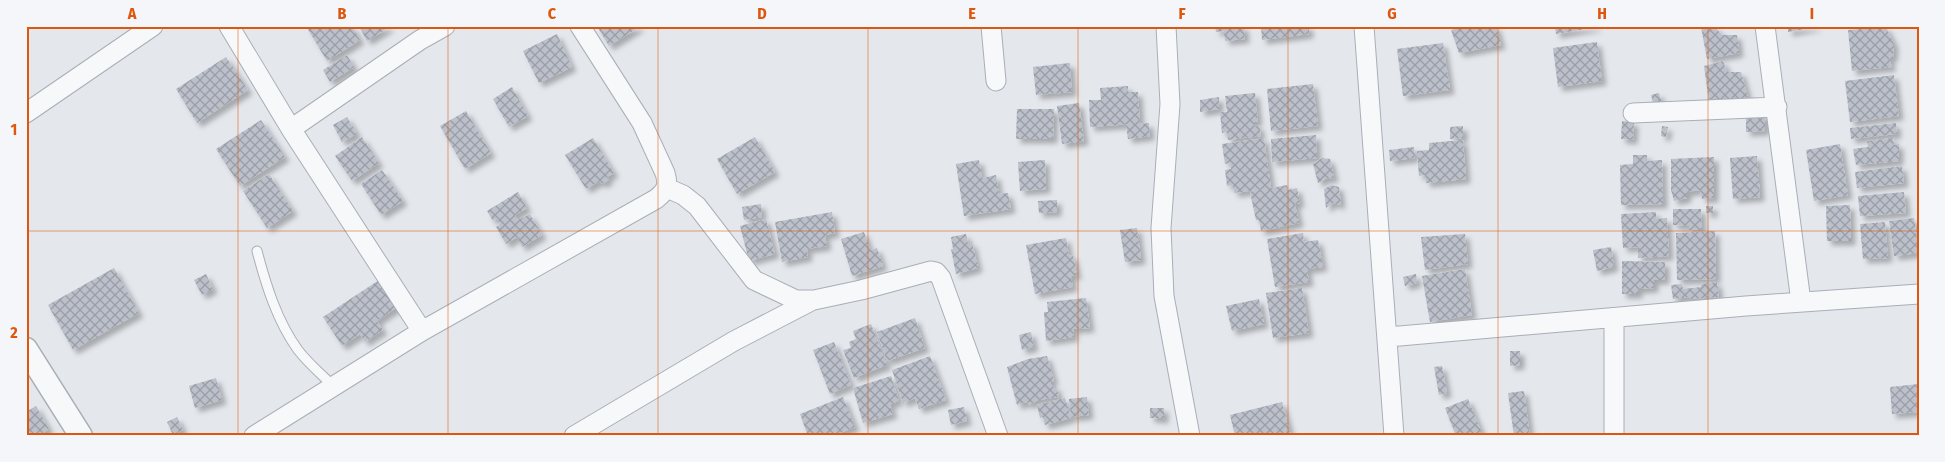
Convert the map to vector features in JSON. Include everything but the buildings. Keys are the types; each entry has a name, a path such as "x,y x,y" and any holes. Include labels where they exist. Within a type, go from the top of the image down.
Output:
{"street":[{"path":"26,113 153,26"},
{"path":"229,26 291,129 422,331"},
{"path":"291,129 420,40 445,26"},
{"path":"254,436 422,331 656,200 667,188 666,173 642,123 580,26"},
{"path":"991,26 996,81"},
{"path":"1166,26 1170,104 1161,228 1164,296 1190,436"},
{"path":"1364,26 1394,436"},
{"path":"1765,26 1777,107 1800,302"},
{"path":"1633,113 1777,107"},
{"path":"667,188 683,195 697,206 754,280 796,300 814,300 861,290 931,271 936,272 941,278 992,434"},
{"path":"1388,337 1800,302 1919,294"},
{"path":"574,436 734,341 814,300"},
{"path":"1614,318 1614,436"},
{"path":"26,350 78,435"}],"lane":[{"path":"257,251 268,292 287,332 298,349 333,386"}]}
